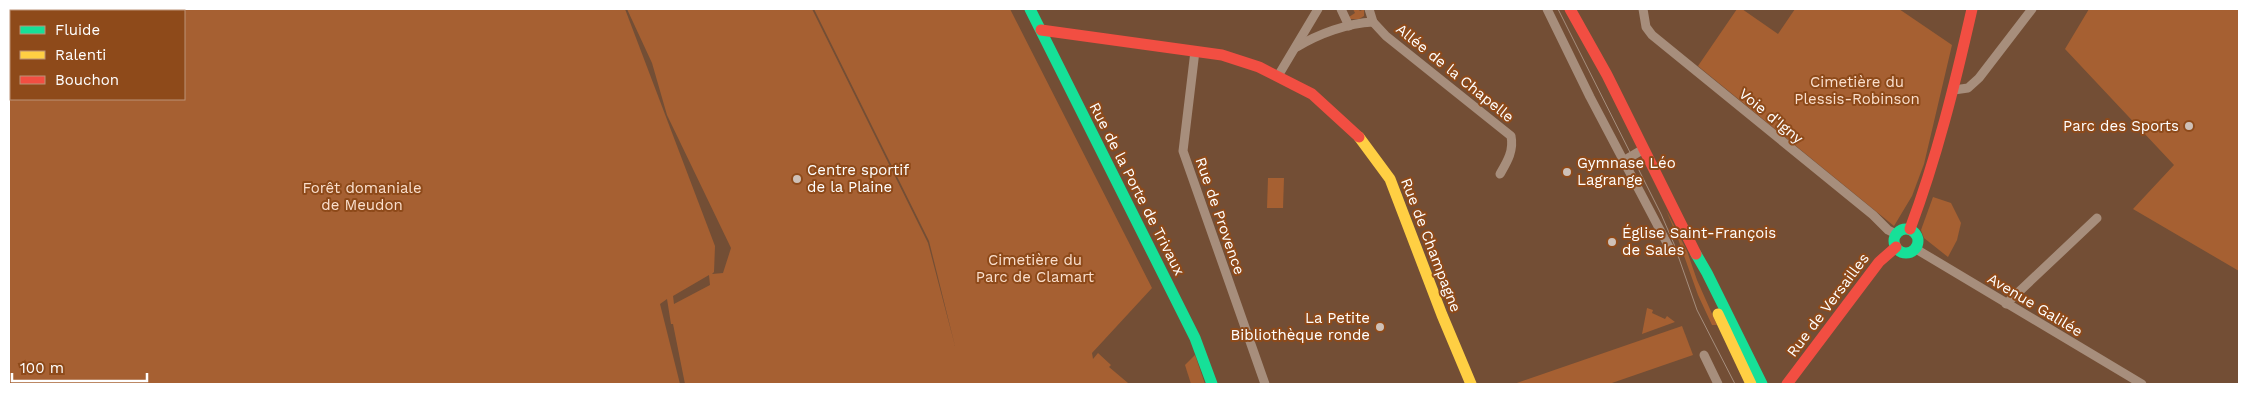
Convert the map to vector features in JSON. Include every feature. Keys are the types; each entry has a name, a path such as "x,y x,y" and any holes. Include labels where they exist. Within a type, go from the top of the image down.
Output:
{"street":[{"name":"Rue de la Porte de Trivaux","path":"1030,9 1195,338 1212,384"},
{"path":"1278,76 1318,9"},
{"path":"1341,9 1349,26"},
{"path":"1296,47 1306,41 1349,26 1373,22 1369,9"},
{"path":"1547,9 1590,98 1669,247"},
{"path":"1570,9 1607,75 1688,242 1707,273 1762,384"},
{"name":"Voie d'Igny","path":"1643,9 1645,25 1652,35 1888,230 1896,234"},
{"path":"1910,229 1926,187 1954,90 1972,9"},
{"path":"1954,90 1968,88 1979,78 2032,9"},
{"name":"Allée de la Chapelle","path":"1373,22 1386,36 1512,136 1511,154 1500,174"},
{"name":"Rue de Champagne","path":"1041,30 1222,55 1278,76 1312,94 1357,134 1390,179 1402,206 1442,316 1471,384"},
{"name":"Rue de Provence","path":"1195,51 1183,151 1265,384"},
{"path":"1624,160 1642,150"},
{"path":"2006,304 2097,218"},
{"path":"1902,229 1910,229 1918,237 1916,249 1905,253 1896,247 1894,240 1896,234 1902,229"},
{"path":"1688,242 1702,278 1751,384"},
{"name":"Rue de Versailles","path":"1787,384 1879,262 1896,247"},
{"name":"Avenue Galilée","path":"1916,249 2142,384"},
{"path":"1704,355 1718,384"}],"green space":[{"name":"Forêt domaniale de Meudon","path":"9,9 625,9 715,246 714,272 712,274 723,273 731,248 667,115 652,63 627,9 812,9 928,243 955,346 929,241 814,9 1010,9 1152,288 1092,353 1093,359 1098,353 1111,365 1109,367 1128,383 685,384 667,299 660,304 680,384 9,384","holes":["709,275 710,285 674,304 673,296"]},
{"path":"1353,9 1360,11 1364,9 1364,16 1359,19 1350,19 1349,17 1355,13"},
{"name":"Cimetière du Plessis-Robinson","path":"1737,9 1742,9 1778,34 1795,9 1899,9 1952,45 1924,164 1912,196 1894,226 1698,66"},
{"name":"Parc des Sports","path":"2089,9 2239,9 2239,271 2133,209 2174,165 2065,49"},
{"path":"1268,178 1284,178 1283,208 1267,208"},
{"path":"1933,197 1951,203 1961,223 1957,240 1948,257 1924,238 1921,230"},
{"path":"1666,210 1687,251 1697,280 1717,325 1712,325 1698,295"},
{"path":"1647,308 1653,310 1652,313 1665,319 1667,316 1675,322 1642,334"},
{"path":"1682,326 1693,355 1609,384 1514,384"},
{"path":"1195,355 1205,384 1191,384 1185,365"}],"tram line":[{"path":"1558,9 1661,214 1674,244 1697,310 1735,384"}],"traffic: fast":[{"path":"1030,9 1195,338 1212,384"},
{"path":"1906,229 1915,232 1918,241 1915,250 1906,253 1897,250 1894,241 1897,232 1906,229"},
{"path":"1696,254 1762,384"}],"traffic: slow":[{"path":"1359,137 1390,179 1442,315 1471,384"},
{"path":"1718,314 1751,384"}],"traffic: jam":[{"path":"1570,9 1607,75 1696,254"},
{"path":"1910,229 1929,175 1945,120 1972,9"},
{"path":"1041,30 1222,55 1259,67 1312,94 1359,137"},
{"path":"1787,384 1879,262 1896,247"}],"place":[{"name":"Parc des Sports","path":"2189,126"},
{"name":"Gymnase Léo Lagrange","path":"1567,172"},
{"name":"Centre sportif de la Plaine","path":"797,179"},
{"name":"Église Saint-François de Sales","path":"1612,242"},
{"name":"La Petite Bibliothèque ronde","path":"1380,327"}],"park label":[{"name":"Cimetière du Parc de Clamart","path":"1035,268"}]}
